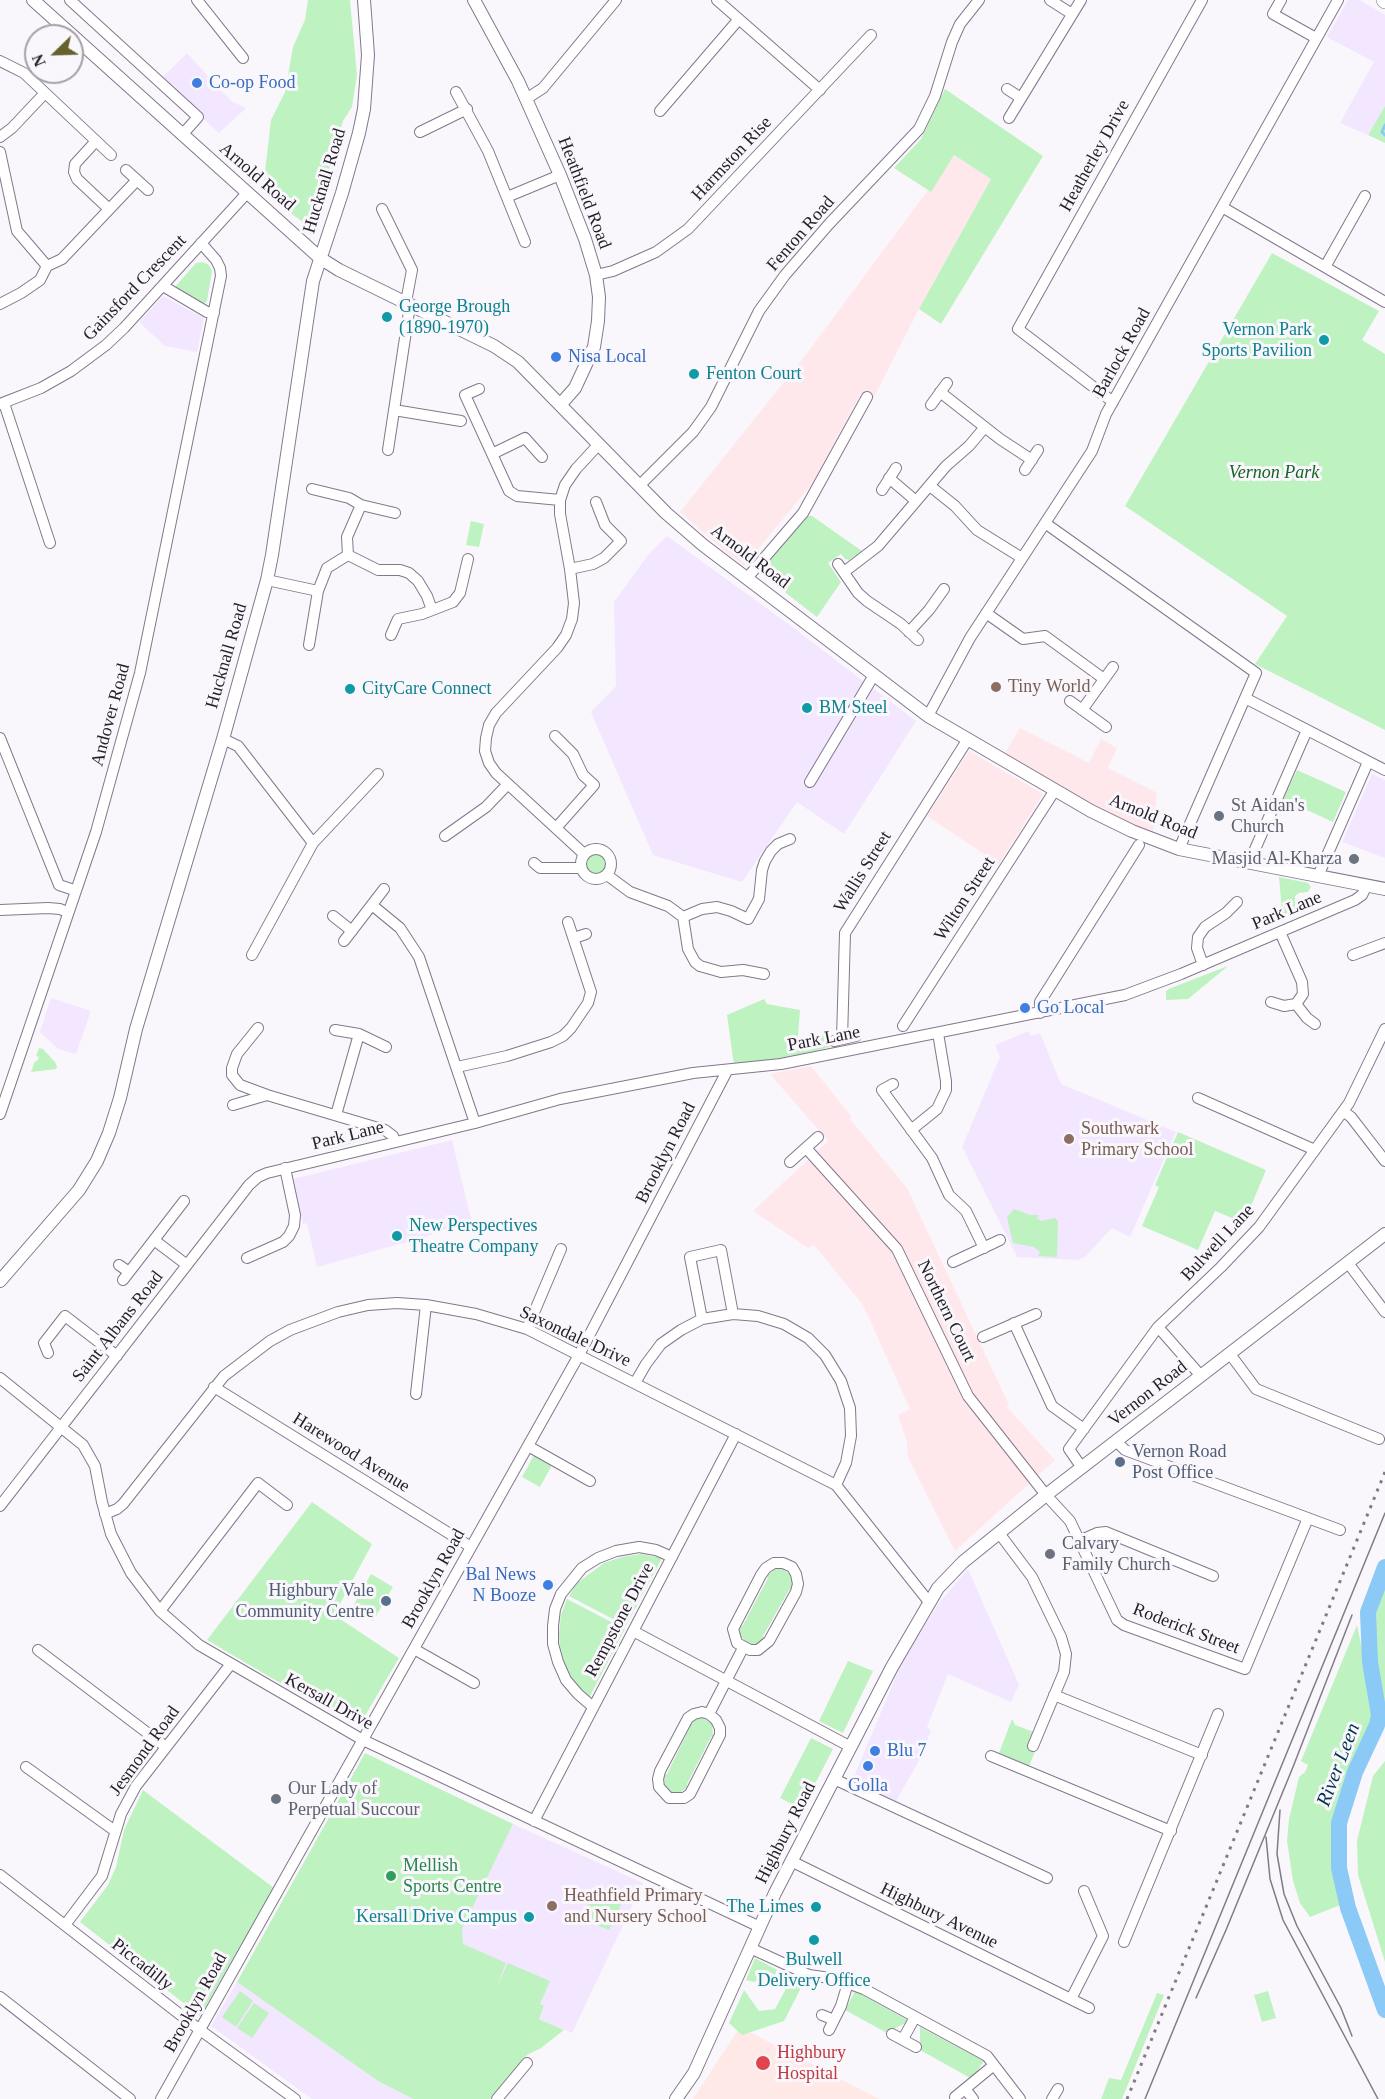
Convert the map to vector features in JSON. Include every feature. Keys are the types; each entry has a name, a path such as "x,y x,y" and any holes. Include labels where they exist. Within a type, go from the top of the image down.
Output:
{"main road":[{"name":"Arnold Road","path":"33,0 320,258 518,362 666,513 703,545 928,716 1055,790 1132,831 1179,849 1385,889"},
{"name":"Hucknall Road","path":"0,1281 79,1190 97,1161 109,1133 120,1098 136,1029 223,739 267,580 313,281 348,173 364,109 368,55 364,0"},
{"name":"Heathfield Road","path":"474,0 526,99 560,175 585,239 596,275 599,297 594,348 575,388 560,405"},
{"name":"Vernon Road","path":"938,1588 963,1562 1046,1495 1385,1234"},
{"name":"Highbury Road","path":"676,2099 694,2073 775,1893 938,1588"}],"street":[{"path":"70,0 198,117 182,135"},
{"path":"197,0 241,50"},
{"path":"526,99 543,88 616,0"},
{"path":"717,0 820,90"},
{"name":"Fenton Road","path":"639,486 693,432 711,407 759,311 785,275 829,224 919,129 935,96 960,24 979,0"},
{"path":"1050,0 1072,14"},
{"path":"1009,118 1028,86 1038,63 1081,0"},
{"name":"Heatherley Drive","path":"1113,402 1018,329 1202,0"},
{"path":"1281,0 1273,14 1316,38"},
{"name":"Barlock Road","path":"928,716 986,613 1092,451 1113,402 1338,0"},
{"path":"660,111 739,20"},
{"name":"Harmston Rise","path":"596,275 613,271 656,252 688,229 871,35"},
{"path":"0,61 24,73 111,155"},
{"path":"1007,89 1021,98"},
{"path":"456,92 488,151 525,242"},
{"path":"0,137 12,128 45,93"},
{"path":"420,132 467,109"},
{"path":"96,141 75,164 74,172 77,179 109,209"},
{"path":"0,152 18,231 47,266"},
{"path":"126,170 148,190"},
{"path":"507,197 560,175"},
{"path":"0,304 40,280 47,266 62,259 137,180"},
{"name":"Gainsford Crescent","path":"2,403 41,388 91,357 124,328 247,193"},
{"path":"1325,267 1365,196"},
{"path":"1222,207 1385,302"},
{"path":"382,209 385,228 412,270 388,450"},
{"name":"Andover Road","path":"0,1114 74,890 96,832 140,673 221,276 216,260 201,243"},
{"path":"162,286 207,312 214,313"},
{"path":"931,405 943,387 985,427 1035,455 1025,470"},
{"path":"479,389 465,395 512,495 560,500"},
{"path":"747,578 803,513 867,398"},
{"path":"2,403 50,543"},
{"path":"394,410 461,421"},
{"path":"918,640 901,624 867,602 841,568 878,546 946,466 969,446 985,427"},
{"path":"492,454 525,438 542,457"},
{"path":"584,854 508,784 489,763 485,751 489,725 496,714 557,648 566,635 572,619 574,603 560,514 560,500 565,485 598,444"},
{"path":"882,490 896,468"},
{"path":"889,478 916,501"},
{"path":"930,486 955,506 977,530 1022,558"},
{"path":"312,489 395,513"},
{"path":"570,569 593,564 604,558 621,541 605,525 596,502"},
{"path":"348,555 347,537 361,505"},
{"path":"1045,523 1256,673 1179,849"},
{"path":"309,645 318,591 327,568 348,555"},
{"path":"348,555 378,570 400,570 409,573 418,581 432,610"},
{"path":"391,635 398,619 422,614 453,602 460,593 468,559"},
{"path":"267,580 318,591"},
{"path":"909,632 944,589"},
{"path":"927,592 937,600"},
{"path":"986,613 1023,639 1045,636 1104,679"},
{"path":"1082,710 1113,666"},
{"path":"810,782 874,675"},
{"path":"1245,698 1385,770"},
{"path":"1071,701 1106,727"},
{"path":"1249,863 1307,730"},
{"path":"555,736 573,754 583,775 594,785 556,828"},
{"path":"0,738 59,885 74,890"},
{"path":"223,739 238,746 313,843"},
{"name":"Wallis Street","path":"856,1036 838,1040 845,933 968,739"},
{"path":"1318,876 1368,762"},
{"path":"252,955 313,843 378,774"},
{"path":"445,836 486,807 508,784"},
{"name":"Wilton Street","path":"903,1026 1055,790"},
{"path":"683,917 702,909 717,908 731,911 745,924 759,899 765,861 778,844 790,839"},
{"path":"1040,1013 1040,1002 1139,845"},
{"path":"593,849 607,852 612,861 607,875 594,879 586,876 581,868 580,863 584,854 593,849"},
{"path":"534,863 540,868 581,868"},
{"path":"607,875 630,892 668,906 683,917 688,949 700,966 715,972 743,970 764,974"},
{"name":"Park Lane","path":"267,1173 475,1123 560,1099 693,1073 781,1064 1125,995 1203,965 1355,900 1362,895 1367,885"},
{"path":"344,941 384,889"},
{"path":"1203,965 1197,948 1198,937 1205,927 1226,914 1237,902"},
{"path":"372,905 400,928 419,957 475,1123"},
{"path":"0,910 48,908 67,912"},
{"path":"333,916 352,931"},
{"path":"457,1067 507,1056 563,1036 588,1003 591,992 568,922"},
{"path":"1271,1002 1284,1006 1296,1004 1302,994 1302,982 1280,932"},
{"path":"574,938 586,934"},
{"path":"1353,955 1385,943"},
{"path":"1296,1004 1315,1024"},
{"name":"Bulwell Lane","path":"1082,1468 1069,1449 1158,1327 1259,1227 1350,1103 1385,1029"},
{"path":"335,1030 359,1034 386,1047"},
{"path":"262,1044 255,1032 237,1054 232,1075 240,1085 385,1130 393,1136 394,1142"},
{"path":"912,1130 937,1109 946,1089 938,1033"},
{"path":"336,1115 359,1034"},
{"name":"Brooklyn Road","path":"161,2099 579,1355 727,1071"},
{"path":"893,1084 882,1090 932,1158 949,1195 966,1211 984,1248"},
{"path":"233,1105 267,1095"},
{"path":"1197,1098 1315,1150"},
{"path":"1343,1112 1351,1117 1385,1161"},
{"path":"790,1162 818,1137"},
{"name":"Northern Court","path":"806,1148 897,1249 968,1396 1046,1495"},
{"path":"247,1258 265,1248 283,1242 294,1226 295,1215 285,1168"},
{"name":"Saint Albans Road","path":"0,1506 253,1181 267,1173"},
{"path":"119,1264 126,1276 184,1201"},
{"path":"261,1236 265,1248"},
{"path":"154,1240 187,1265"},
{"path":"953,1262 1000,1240"},
{"path":"527,1329 561,1249"},
{"path":"702,1319 690,1257 721,1250 733,1314"},
{"path":"1348,1263 1385,1312"},
{"name":"Saxondale Drive","path":"105,1514 123,1504 213,1387 238,1364 270,1341 314,1320 368,1305 397,1303 426,1305 476,1314 527,1329 836,1485 929,1602"},
{"path":"416,1394 426,1305"},
{"path":"635,1383 661,1344 702,1319 733,1314 758,1316 784,1324 808,1338 825,1355 841,1381 850,1408 851,1436 846,1463 836,1485"},
{"path":"983,1337 1036,1314"},
{"path":"42,1346 65,1316 117,1356"},
{"path":"1014,1323 1052,1406 1084,1429"},
{"path":"1158,1327 1201,1376"},
{"path":"1230,1354 1256,1389 1371,1440"},
{"name":"Kersall Drive","path":"0,1378 76,1438 90,1455 98,1476 111,1534 126,1564 160,1611 198,1645 363,1740 760,1927"},
{"name":"Harewood Avenue","path":"213,1387 471,1547"},
{"name":"Rempstone Drive","path":"534,1821 736,1434"},
{"path":"1116,1442 1125,1450 1340,1530"},
{"path":"528,1446 590,1481"},
{"path":"160,1611 258,1483 287,1506"},
{"name":"Roderick Street","path":"1046,1495 1070,1521 1117,1620 1124,1625 1245,1669 1308,1518"},
{"path":"1080,1541 1097,1533 1106,1532 1199,1576 1213,1576"},
{"path":"999,1533 1032,1577 1061,1637 1066,1654 1064,1672 1033,1746"},
{"path":"593,1707 566,1680 558,1662 553,1644 553,1626 555,1609 561,1594 582,1568 616,1551 639,1547 656,1550 672,1557"},
{"path":"774,1563 783,1563 792,1567 798,1584 796,1592 770,1641 758,1650 743,1648 737,1643 733,1629 761,1575 774,1563"},
{"path":"633,1631 851,1747"},
{"path":"709,1714 743,1648"},
{"path":"414,1649 474,1683"},
{"path":"38,1650 166,1748"},
{"name":"Jesmond Road","path":"65,1925 102,1876 121,1814 136,1786 230,1665"},
{"path":"1054,1695 1202,1755"},
{"path":"702,1712 709,1714 716,1720 720,1728 720,1735 690,1794 684,1798 669,1798 659,1787 660,1771 688,1718 702,1712"},
{"path":"1125,1942 1219,1714"},
{"path":"996,1762 1171,1830"},
{"path":"26,1767 115,1831"},
{"path":"834,1779 1047,1878"},
{"name":"Highbury Avenue","path":"793,1862 1089,2007"},
{"name":"Piccadilly","path":"0,1875 200,2030 295,2099"},
{"path":"1071,1999 1103,1936 1084,1891"},
{"path":"750,1948 809,1975 848,1983 864,1989 987,2056 1020,2099"},
{"path":"822,2015 832,2025 848,1983"},
{"path":"0,1997 130,2099"},
{"path":"903,2039 915,2017"},
{"path":"892,2034 916,2047"},
{"path":"497,2099 527,2063"},
{"path":"955,2097 994,2065"},
{"path":"966,2090 973,2099"}],"shaded area":[{"path":"1348,0 1360,0 1385,15 1385,106 1368,135 1340,123 1374,62 1327,37"},
{"path":"187,53 231,101 246,108 219,133 160,80"},
{"path":"954,155 991,179 919,309 872,401 861,393 812,484 744,566 680,512 808,352"},
{"path":"163,296 204,318 197,352 165,346 139,322"},
{"path":"667,536 916,721 844,834 797,802 742,882 653,855 591,712 616,686 614,602 648,555"},
{"path":"1020,728 1089,763 1101,739 1117,748 1108,768 1157,793 1153,835 1119,820 1003,756"},
{"path":"969,751 1043,794 999,864 927,816"},
{"path":"1372,774 1385,780 1385,858 1342,842"},
{"path":"51,998 91,1011 76,1054 58,1049 40,1032"},
{"name":"Southwark Primary School","path":"1029,1031 1031,1036 1040,1033 1061,1084 1176,1132 1130,1237 1112,1228 1085,1257 1077,1260 1017,1257 962,1147 1000,1057 995,1045"},
{"path":"811,1066 851,1116 850,1119 907,1188 1009,1405 1007,1407 1055,1460 955,1551 908,1457 907,1442 898,1415 910,1409 863,1305 814,1245 808,1248 753,1211 828,1141 770,1074"},
{"path":"452,1140 471,1219 428,1236 317,1267 307,1223 303,1224 293,1179"},
{"path":"968,1569 1019,1685 1011,1702 948,1674 927,1727 931,1730 921,1757 896,1801 852,1781 903,1660 939,1603"},
{"name":"Heathfield Primary and Nursery School","path":"513,1824 643,1883 572,2033 539,2019 544,2007 454,1968 463,1944 461,1929"},
{"path":"237,1982 378,2081 413,2099 312,2099 211,2026"},
{"name":"Highbury Hospital","path":"740,2027 879,2099 693,2099"}],"green space":[{"path":"308,0 350,0 357,75 352,107 343,121 315,220 307,225 263,189 271,120 285,92 293,47 305,20"},
{"path":"945,89 1043,156 941,324 919,309 991,179 954,155 931,192 894,168 921,139"},
{"path":"1385,106 1385,143 1368,135"},
{"name":"Vernon Park","path":"1272,253 1379,311 1362,340 1385,354 1385,730 1255,664 1287,616 1125,506"},
{"path":"203,262 209,265 212,271 207,301 204,304 174,288 196,263"},
{"path":"808,516 812,516 862,551 849,560 841,554 828,563 841,582 817,617 760,571"},
{"path":"471,521 484,524 479,547 466,545"},
{"path":"1297,770 1346,792 1333,822 1283,799"},
{"path":"596,853 604,856 607,864 604,872 596,875 588,872 585,864 588,856"},
{"path":"1279,877 1308,883 1311,887 1308,892 1295,896 1295,910 1284,919 1283,923"},
{"path":"1228,966 1188,999 1166,1000 1166,991 1171,988"},
{"path":"764,999 767,1004 800,1010 798,1038 830,1035 830,1047 779,1060 734,1065 727,1015"},
{"path":"39,1048 43,1049 55,1062 56,1069 31,1072 39,1057 36,1056"},
{"path":"360,1129 373,1133 372,1138 330,1149 328,1145 330,1137 343,1141 349,1140 350,1136 357,1138"},
{"path":"1178,1132 1266,1170 1244,1223 1215,1211 1198,1250 1142,1226 1159,1187 1155,1185"},
{"path":"1014,1209 1030,1215 1039,1215 1037,1218 1041,1221 1055,1218 1058,1221 1057,1257 1038,1256 1040,1252 1034,1247 1013,1243 1007,1217"},
{"path":"534,1455 552,1465 540,1487 522,1477"},
{"path":"312,1502 372,1544 334,1615 399,1658 359,1726 207,1640"},
{"path":"641,1554 662,1558 626,1626 569,1596 577,1583 604,1563"},
{"path":"1385,1567 1385,1727 1366,1611"},
{"path":"775,1569 782,1569 790,1574 792,1588 763,1636 764,1639 757,1644 749,1644 740,1636 740,1627 768,1578 767,1576"},
{"path":"371,1574 393,1587 373,1621 352,1608"},
{"path":"567,1599 625,1629 589,1698 576,1685 566,1669 560,1650 561,1615"},
{"path":"1357,1625 1377,1726 1353,1779 1346,1803 1341,1866 1348,1902 1310,1917 1300,1903 1293,1881 1287,1841 1289,1819 1299,1777 1308,1765 1301,1761"},
{"path":"848,1661 873,1671 843,1733 819,1721"},
{"path":"701,1717 712,1724 713,1736 687,1788 679,1793 670,1792 665,1785 664,1775 667,1774 690,1723"},
{"path":"1012,1719 1015,1725 1034,1732 1036,1749 1029,1766 999,1753"},
{"path":"811,1738 833,1749 802,1809 780,1798"},
{"name":"Mellish Sports Centre","path":"365,1753 513,1824 462,1929 463,1944 506,1963 497,1986 508,1963 550,1981 540,2004 544,2006 539,2019 564,2030 541,2048 527,2055 490,2099 413,2099 378,2081 237,1982"},
{"path":"1385,1761 1385,1962 1358,1875 1357,1841 1373,1776"},
{"path":"143,1790 274,1888 200,2016 80,1922 108,1885 116,1867 124,1830"},
{"path":"607,1895 623,1901 609,1930 592,1923 588,1902"},
{"path":"755,1958 803,1984 784,2021 742,2035 729,2023 744,1990 759,2011 775,2009 788,1985 770,1972 754,1982 746,1980"},
{"path":"240,1991 253,2001 236,2027 222,2017"},
{"path":"855,1991 909,2021 887,2033 845,2010"},
{"path":"1268,1991 1276,2018 1262,2022 1254,1995"},
{"path":"1157,1993 1164,1995 1122,2099 1101,2099 1109,2078 1121,2080"},
{"path":"254,2003 269,2013 252,2038 237,2028"},
{"path":"920,2027 984,2061 972,2079 920,2050"}],"waterway":[{"path":"1385,125 1382,132 1385,135"},
{"name":"River Leen","path":"1385,1567 1368,1612 1370,1662 1379,1715 1377,1725 1355,1772 1339,1823 1339,1868 1348,1908 1385,2010"}],"tram line":[{"path":"1145,2099 1385,1513"},
{"path":"1196,1998 1293,1767 1352,1615"},
{"path":"1280,1810 1277,1854 1284,1894 1297,1926 1341,2008 1352,2036"},
{"path":"1266,1837 1270,1879 1283,1920 1378,2099"}],"railway":[{"path":"1127,2099 1385,1472"}],"place":[{"name":"Co-op Food","path":"197,83"},
{"name":"George Brough (1890-1970)","path":"387,317"},
{"name":"Vernon Park Sports Pavilion","path":"1324,340"},
{"name":"Nisa Local","path":"556,357"},
{"name":"Fenton Court","path":"694,374"},
{"name":"Tiny World","path":"996,687"},
{"name":"CityCare Connect","path":"350,689"},
{"name":"BM Steel","path":"807,708"},
{"name":"St Aidan's Church","path":"1219,816"},
{"name":"Masjid Al-Kharza","path":"1354,859"},
{"name":"Go Local","path":"1025,1008"},
{"name":"Southwark Primary School","path":"1069,1139"},
{"name":"New Perspectives Theatre Company","path":"397,1236"},
{"name":"Vernon Road Post Office","path":"1120,1462"},
{"name":"Calvary Family Church","path":"1050,1554"},
{"name":"Bal News N Booze","path":"548,1585"},
{"name":"Highbury Vale Community Centre","path":"386,1601"},
{"name":"Blu 7","path":"875,1751"},
{"name":"Golla","path":"868,1766"},
{"name":"Our Lady of Perpetual Succour","path":"276,1799"},
{"name":"Mellish Sports Centre","path":"391,1876"},
{"name":"Heathfield Primary and Nursery School","path":"552,1906"},
{"name":"The Limes","path":"816,1907"},
{"name":"Kersall Drive Campus","path":"529,1917"},
{"name":"Bulwell Delivery Office","path":"814,1940"},
{"name":"Highbury Hospital","path":"763,2063"}]}
